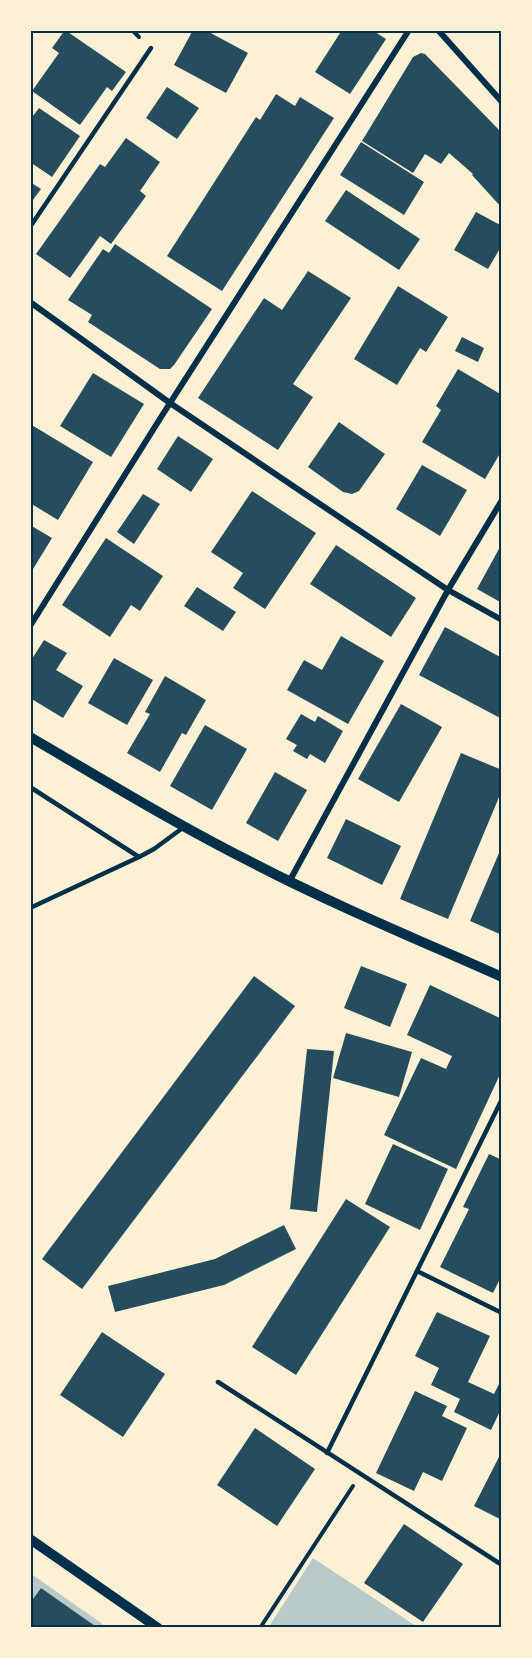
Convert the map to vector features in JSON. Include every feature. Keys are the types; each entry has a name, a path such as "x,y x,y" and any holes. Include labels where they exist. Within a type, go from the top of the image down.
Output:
{"street":[{"path":"30,626 409,30"},
{"path":"438,30 502,102"},
{"path":"30,302 170,403 448,590 502,620"},
{"path":"289,882 448,590 502,500"},
{"path":"30,737 184,827 289,882 502,977"},
{"path":"30,1539 158,1628"}],"lane":[{"path":"30,227 151,48"},
{"path":"30,787 139,857"},
{"path":"30,908 139,857 184,827"},
{"path":"327,1453 502,1099"},
{"path":"417,1271 502,1313"},
{"path":"218,1382 502,1565"}],"path":[{"path":"260,1628 361,1474"}],"shaded area":[{"path":"313,1558 419,1628 268,1628"},
{"path":"30,1573 108,1628 98,1628 41,1588 30,1603 30,1589 34,1583 30,1580"}],"building":[{"path":"65,30 126,72 112,91 107,87 80,125 32,91 59,53 52,48"},
{"path":"193,30 205,30 248,53 226,93 174,65"},
{"path":"342,30 372,30 386,39 350,94 315,72"},
{"path":"421,53 425,54 502,133 502,208 473,174 449,153 441,164 425,154 413,173 362,141 413,57"},
{"path":"167,87 199,108 177,139 146,118"},
{"path":"276,94 295,106 300,97 334,118 222,291 167,256 256,117 260,120"},
{"path":"39,108 80,136 52,177 30,162 30,120"},
{"path":"126,138 160,162 140,191 146,196 111,244 100,236 70,278 36,254 100,164 105,167"},
{"path":"361,142 424,182 404,215 340,175"},
{"path":"30,182 41,189 30,204"},
{"path":"346,190 420,239 399,270 325,221"},
{"path":"476,212 502,226 502,245 488,269 454,250"},
{"path":"115,244 212,309 170,369 160,369 88,322 92,315 68,300 103,249 109,253"},
{"path":"308,271 351,298 293,384 313,397 278,450 198,398 264,298 282,310"},
{"path":"398,286 448,317 426,352 420,348 397,385 354,359"},
{"path":"462,337 484,348 478,362 455,351"},
{"path":"458,369 502,395 502,442 500,445 502,445 502,450 485,479 422,442 441,410 436,406"},
{"path":"93,373 144,404 111,457 60,426"},
{"path":"339,422 385,454 359,491 352,494 343,492 308,467"},
{"path":"30,424 93,462 58,520 30,503"},
{"path":"178,436 213,459 191,492 157,469"},
{"path":"422,465 467,490 440,536 396,509"},
{"path":"252,491 316,533 265,609 233,588 243,573 211,552"},
{"path":"143,494 160,504 134,544 117,532"},
{"path":"30,525 52,538 30,574"},
{"path":"106,538 163,576 140,611 131,605 110,637 62,605"},
{"path":"336,545 416,598 391,637 310,584"},
{"path":"500,547 502,548 502,603 477,589"},
{"path":"197,587 236,612 223,631 184,606"},
{"path":"445,627 502,658 502,719 419,675"},
{"path":"341,636 384,661 348,724 287,690 304,660 322,670"},
{"path":"44,640 67,653 56,670 83,686 63,718 30,698 30,662"},
{"path":"114,658 153,680 127,725 88,703"},
{"path":"165,676 206,700 186,735 182,733 160,772 127,753 150,714 145,712"},
{"path":"401,704 442,727 399,802 358,779"},
{"path":"301,714 315,722 318,716 343,731 325,763 310,754 307,759 293,751 297,745 286,739"},
{"path":"205,725 247,749 212,810 170,786"},
{"path":"461,753 502,770 502,790 448,919 400,899"},
{"path":"275,772 307,790 278,841 246,823"},
{"path":"346,819 401,846 382,885 327,858"},
{"path":"502,846 502,935 470,921"},
{"path":"361,966 407,984 390,1027 344,1008"},
{"path":"254,976 295,1006 82,1289 42,1259"},
{"path":"430,985 502,1019 502,1070 456,1169 384,1135 421,1058 446,1069 452,1056 407,1035"},
{"path":"346,1033 412,1052 399,1097 333,1078"},
{"path":"307,1049 334,1051 317,1212 290,1209"},
{"path":"393,1144 448,1169 420,1230 365,1204"},
{"path":"489,1154 502,1160 502,1275 493,1293 440,1267 469,1209 463,1207"},
{"path":"346,1199 390,1227 296,1375 252,1347"},
{"path":"284,1225 296,1249 224,1285 115,1312 108,1286 215,1259"},
{"path":"437,1312 490,1336 468,1382 494,1394 502,1378 502,1407 491,1430 454,1412 460,1399 431,1385 439,1368 415,1356"},
{"path":"102,1332 165,1374 123,1437 60,1395"},
{"path":"415,1391 447,1406 442,1416 467,1428 442,1481 423,1472 414,1491 376,1473"},
{"path":"255,1428 315,1469 277,1526 217,1485"},
{"path":"502,1451 502,1520 474,1506"},
{"path":"404,1524 463,1564 423,1622 364,1583"},
{"path":"41,1588 98,1628 30,1628 30,1603"}]}
